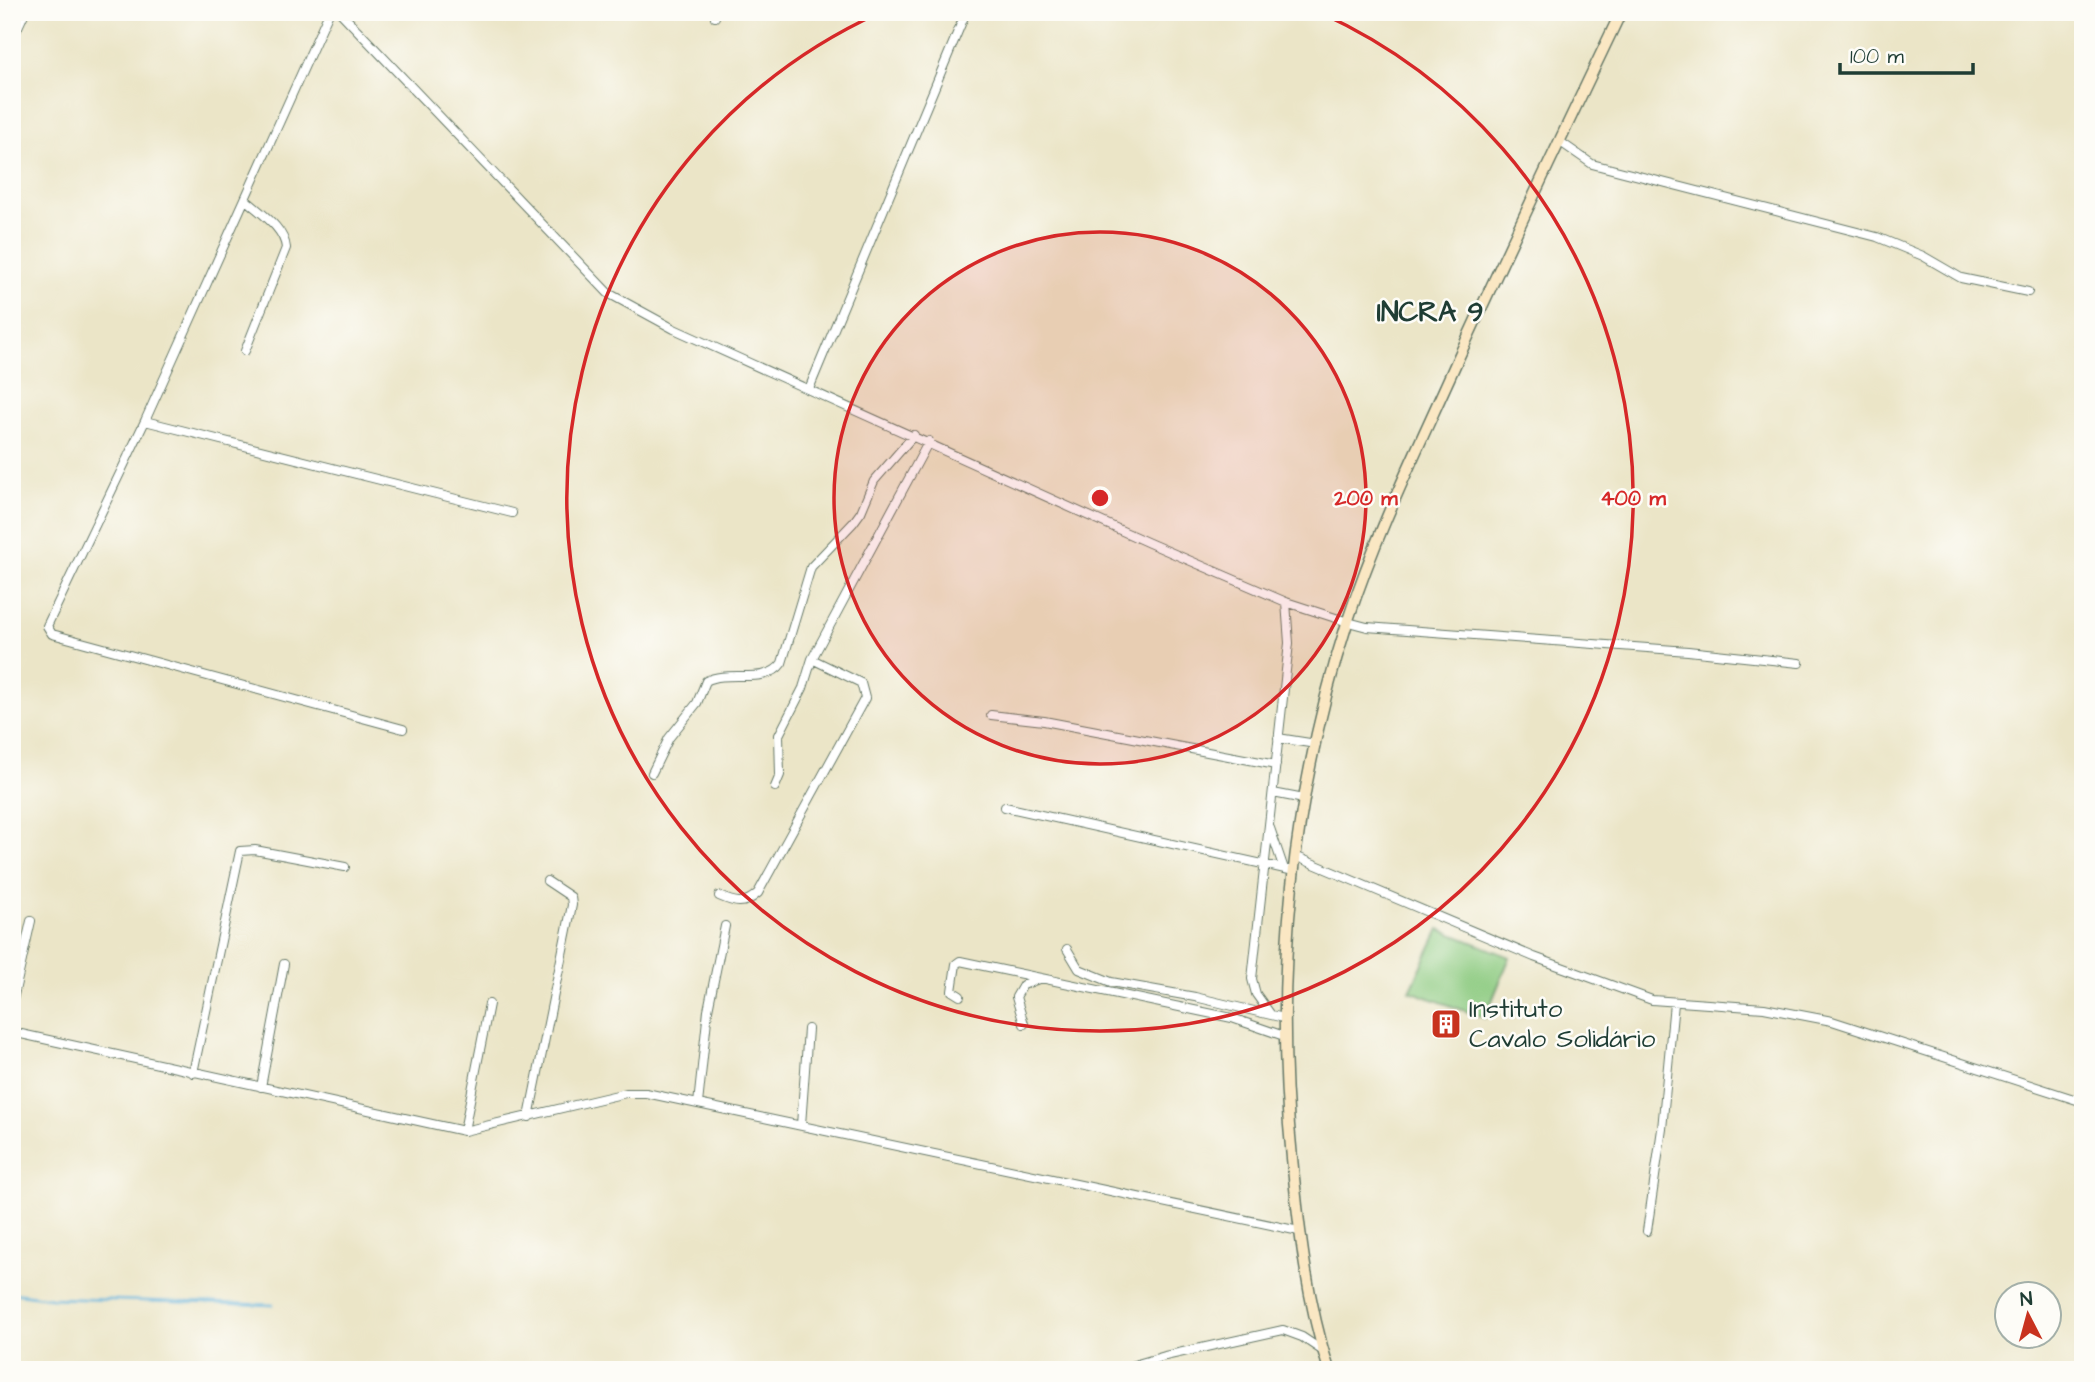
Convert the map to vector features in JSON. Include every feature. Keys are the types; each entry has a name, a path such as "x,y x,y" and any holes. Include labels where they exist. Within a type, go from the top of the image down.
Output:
{"main road":[{"path":"1329,1370 1312,1312 1299,1231 1286,1096 1284,1036 1289,870 1295,856 1315,744 1348,622 1387,515 1621,12"}],"street":[{"path":"12,40 25,12"},
{"path":"329,12 145,421 49,620 49,632 403,729"},
{"path":"340,12 608,293 674,329 929,441 1149,543 1286,602 1367,627 1689,651 1800,663"},
{"path":"809,388 966,12"},
{"path":"1559,141 1592,164 1877,237 1923,256 1961,278 2028,292"},
{"path":"245,199 285,237 286,248 245,351"},
{"path":"145,421 512,513"},
{"path":"652,773 669,738 697,703 706,681 719,674 762,675 776,671 782,663 811,567 853,523 861,512 874,481 914,435"},
{"path":"775,788 780,775 779,736 803,688 812,659 929,441"},
{"path":"1271,1015 1256,994 1252,979 1262,864 1273,793 1289,643 1286,602"},
{"path":"719,896 737,904 750,900 758,892 865,698 861,684 812,659"},
{"path":"991,715 1045,721 1276,765"},
{"path":"1278,738 1315,744"},
{"path":"1273,793 1304,799"},
{"path":"1005,807 1289,870"},
{"path":"1269,825 1289,870"},
{"path":"192,1073 240,851 255,850 345,867"},
{"path":"1295,856 1592,980 1652,1000 1765,1008 1832,1021 2083,1102"},
{"path":"529,1116 572,905 570,897 547,881"},
{"path":"12,1004 31,921"},
{"path":"698,1104 708,1010 725,926"},
{"path":"1067,949 1079,969 1111,982 1195,997 1284,1018"},
{"path":"960,996 952,991 956,964 960,961 1232,1018 1284,1036"},
{"path":"261,1087 284,964"},
{"path":"1024,1024 1016,997 1023,985 1041,978"},
{"path":"1647,1231 1662,1129 1674,1003"},
{"path":"464,1131 489,1004"},
{"path":"801,1125 808,1029"},
{"path":"12,1032 464,1131 634,1092 1299,1231"},
{"path":"1117,1370 1177,1353 1283,1330 1301,1337 1323,1351"}],"green space":[{"path":"1439,929 1510,957 1485,1018 1410,991"}],"waterway":[{"path":"12,1293 51,1298 273,1305"}],"place":[{"name":"Instituto Cavalo Solidário","path":"1446,1024"}],"district":[{"name":"INCRA 9","path":"1430,312"}]}
